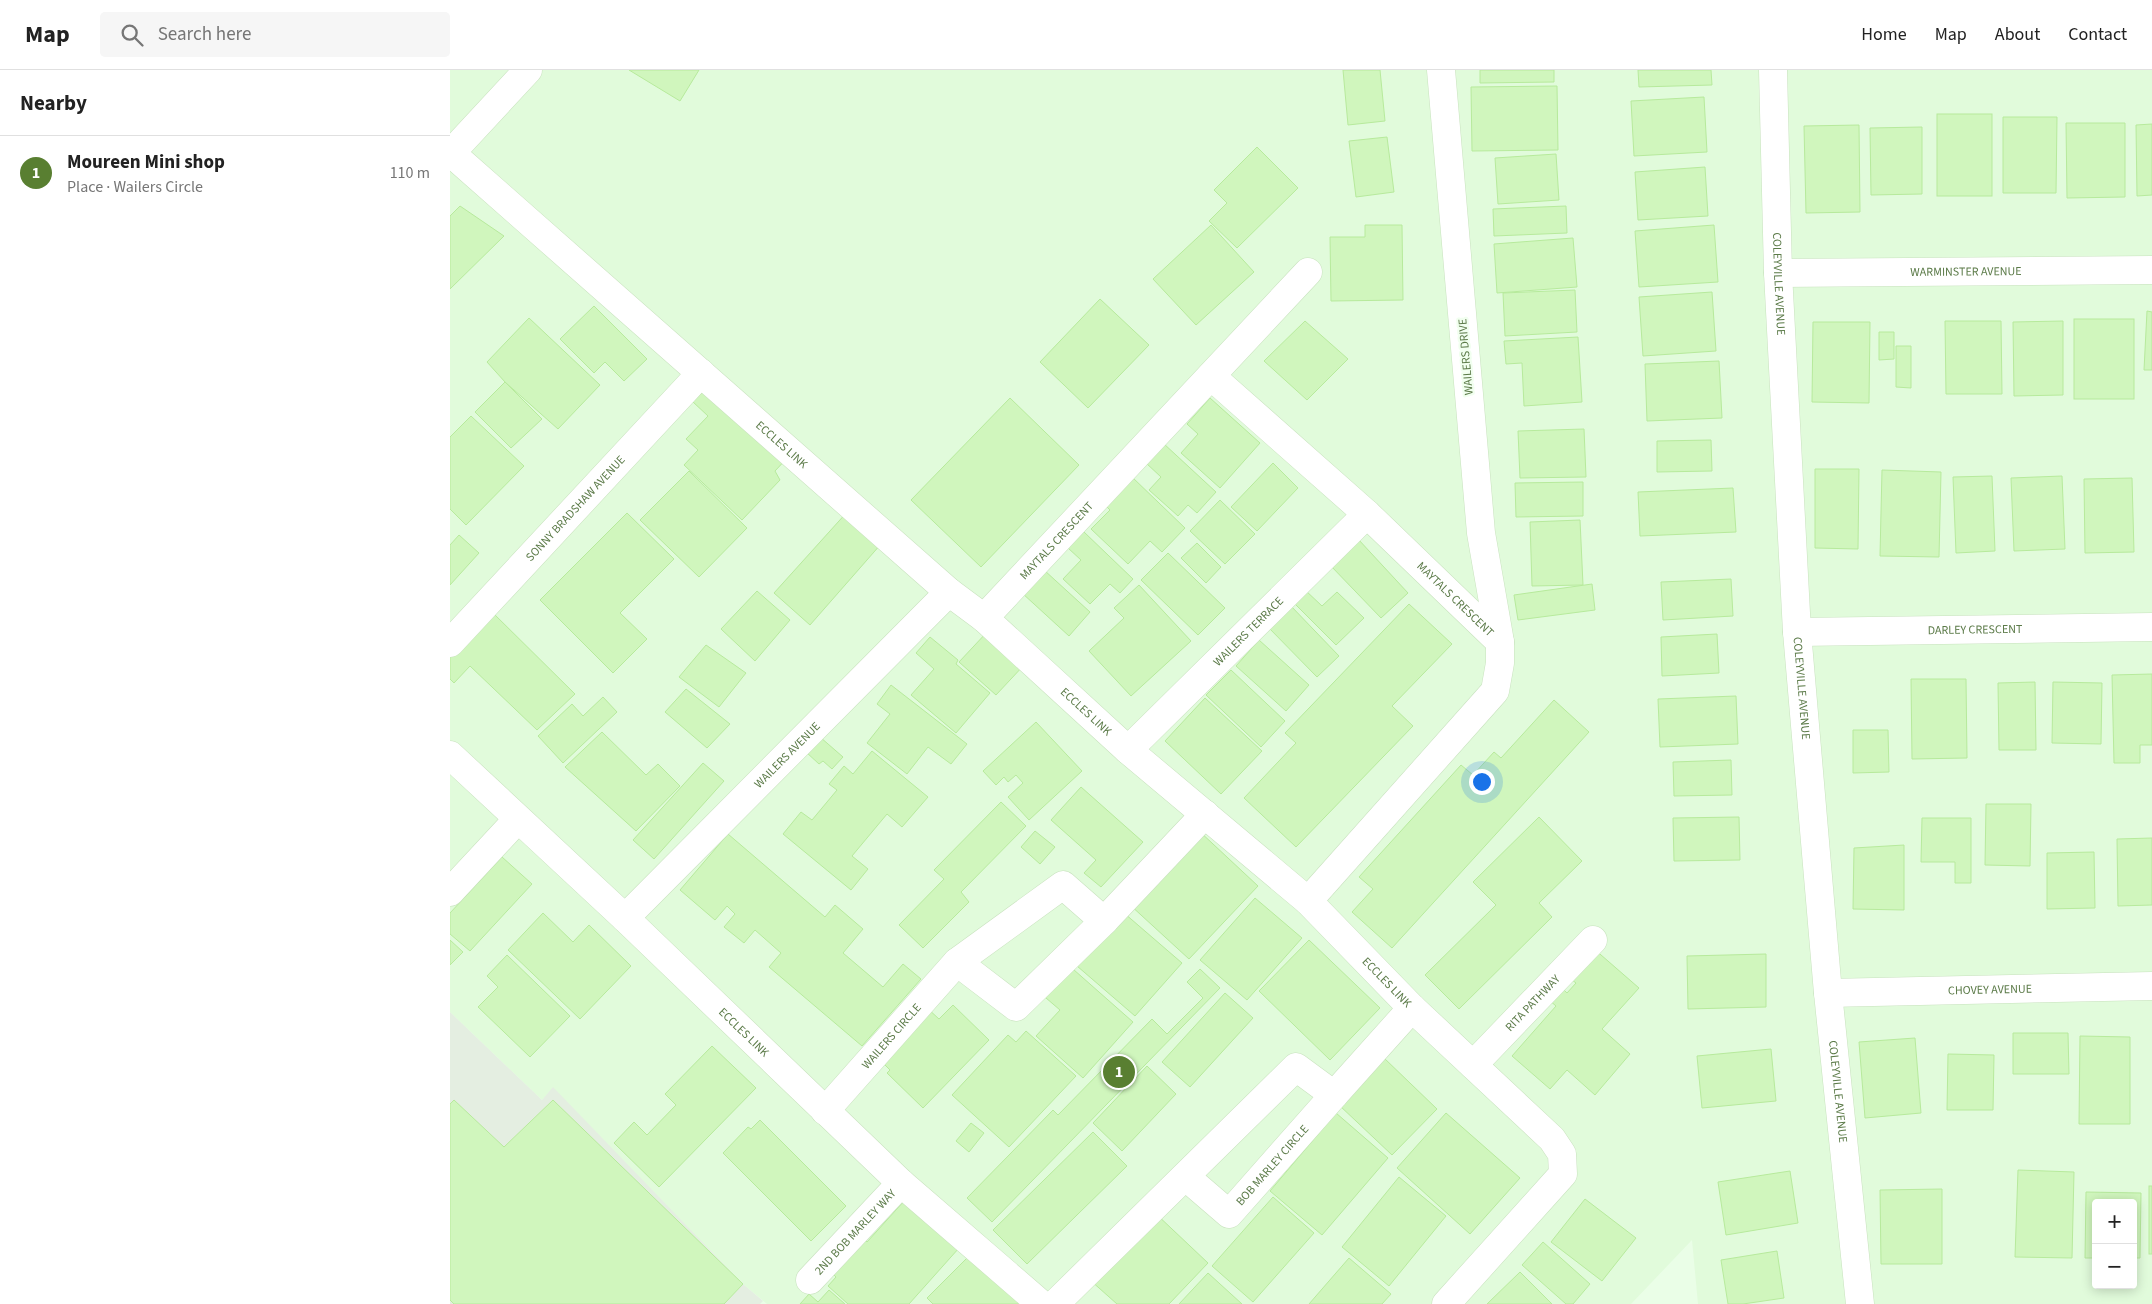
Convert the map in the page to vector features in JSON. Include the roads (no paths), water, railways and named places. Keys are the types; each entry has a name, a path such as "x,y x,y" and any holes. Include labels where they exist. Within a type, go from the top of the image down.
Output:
{"street":[{"path":"450,153 528,70"},
{"name":"WAILERS DRIVE","path":"1441,70 1481,533 1500,642"},
{"name":"COLEYVILLE AVENUE","path":"1772,70 1778,273 1797,632 1828,992 1860,1304"},
{"name":"ECCLES LINK","path":"450,153 949,592 984,618 1128,750 1308,900 1412,1008 1552,1139 1562,1154 1563,1174 1446,1304"},
{"name":"WARMINSTER AVENUE","path":"1778,273 2152,270"},
{"name":"MAYTALS CRESCENT","path":"984,618 1308,272"},
{"name":"SONNY BRADSHAW AVENUE","path":"450,643 701,373"},
{"name":"MAYTALS CRESCENT","path":"1211,376 1367,514 1500,642 1500,663 1495,691 1308,900"},
{"name":"WAILERS TERRACE","path":"1128,750 1367,514"},
{"name":"WAILERS AVENUE","path":"624,918 949,592"},
{"name":"DARLEY CRESCENT","path":"1797,632 2152,627"},
{"name":"ECCLES LINK","path":"450,755 517,820 624,918 901,1183 1041,1304"},
{"path":"957,962 1016,1007 1104,921 1205,814"},
{"path":"450,892 517,820"},
{"name":"WAILERS CIRCLE","path":"825,1111 957,962 1063,885 1104,921"},
{"name":"RITA PATHWAY","path":"1473,1065 1593,940"},
{"name":"CHOVEY AVENUE","path":"1828,992 2152,986"},
{"name":"BOB MARLEY CIRCLE","path":"1186,1176 1229,1214 1412,1008"},
{"path":"1054,1304 1296,1067 1334,1095"},
{"name":"2ND BOB MARLEY WAY","path":"810,1280 901,1183"}],"place":[{"name":"Moureen Mini shop","path":"1119,1072"}]}
